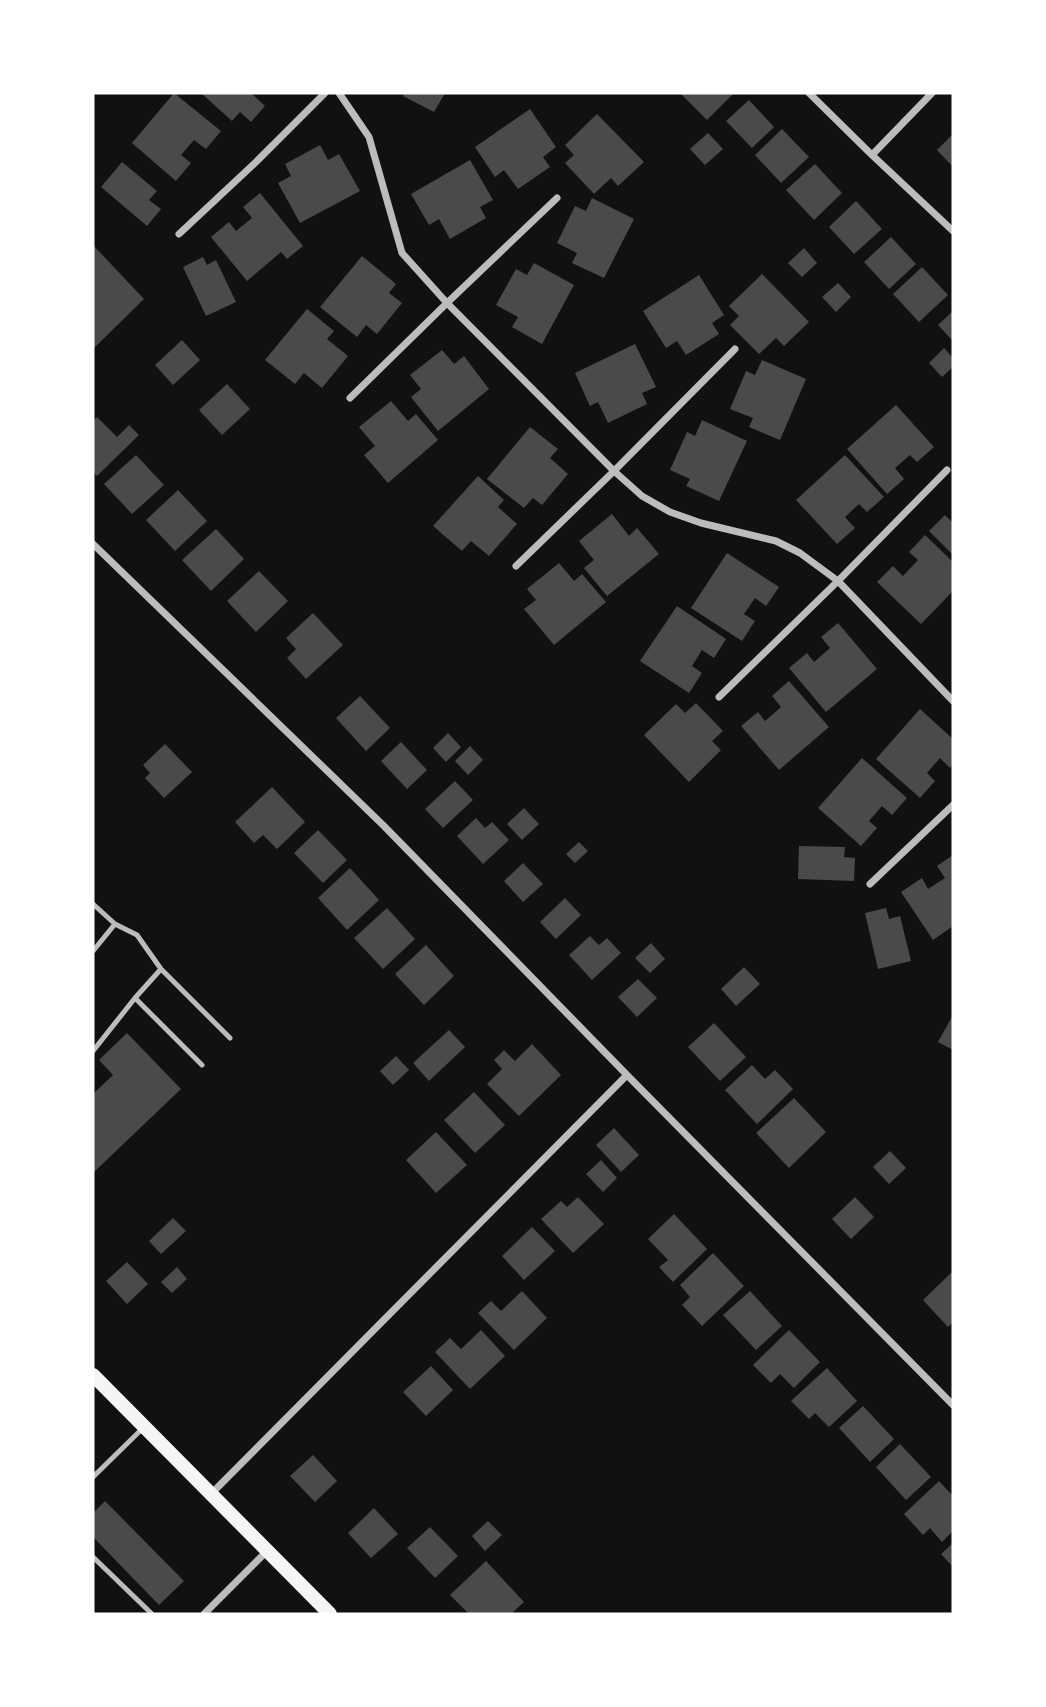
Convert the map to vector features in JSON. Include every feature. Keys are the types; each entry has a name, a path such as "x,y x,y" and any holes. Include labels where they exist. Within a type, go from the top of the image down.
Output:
{"main road":[{"path":"95,1383 144,1427 330,1614"}],"street":[{"path":"179,234 325,93"},
{"path":"339,93 369,137 402,253 447,303 614,471 642,496 670,512 701,523 776,541 800,553 838,581 953,701"},
{"path":"809,93 953,231"},
{"path":"872,155 932,93"},
{"path":"350,398 557,198"},
{"path":"516,566 735,349"},
{"path":"719,697 947,470"},
{"path":"93,544 384,826 953,1405"},
{"path":"870,884 953,805"},
{"path":"211,1495 627,1075"},
{"path":"204,1614 267,1551"}],"lane":[{"path":"93,904 116,924 137,934 161,969 230,1038"},
{"path":"93,951 116,924"},
{"path":"93,1051 161,969"},
{"path":"135,998 202,1065"},
{"path":"93,1476 144,1427"},
{"path":"93,1557 152,1614"}],"building":[{"path":"174,93 221,131 206,149 194,140 181,155 191,163 176,181 132,143"},
{"path":"201,93 251,93 265,106 251,122 240,112 232,121"},
{"path":"405,93 445,93 434,112 403,96"},
{"path":"680,93 734,93 707,120"},
{"path":"749,100 774,127 752,148 726,121"},
{"path":"530,109 556,147 543,157 550,167 518,189 504,170 495,177 475,147"},
{"path":"597,114 644,162 618,186 611,178 594,194 565,163 574,155 565,145"},
{"path":"782,129 809,157 781,183 755,155"},
{"path":"708,133 723,149 705,165 690,149"},
{"path":"953,134 953,167 937,150"},
{"path":"320,145 328,160 339,154 360,191 300,223 278,183 291,176 285,164"},
{"path":"470,160 493,200 480,207 486,218 450,239 439,219 429,225 411,194"},
{"path":"122,162 157,191 149,200 161,209 147,226 101,187"},
{"path":"815,164 842,193 814,220 786,190"},
{"path":"260,193 303,246 287,259 281,252 247,281 211,237 229,222 236,231 252,218 243,207"},
{"path":"592,198 634,219 604,278 572,263 577,253 557,243 575,206 586,211"},
{"path":"856,201 882,229 854,254 829,227"},
{"path":"891,237 916,264 889,289 864,262"},
{"path":"93,245 144,299 93,349"},
{"path":"804,248 817,263 802,277 788,263"},
{"path":"362,256 396,284 389,293 402,303 377,334 366,325 357,337 320,307"},
{"path":"203,257 207,265 216,260 236,302 206,316 183,267"},
{"path":"534,263 574,285 542,344 512,327 518,317 496,305 516,269 527,275"},
{"path":"922,267 948,295 919,322 893,294"},
{"path":"762,274 809,322 784,346 776,338 759,354 730,325 739,316 729,306"},
{"path":"699,275 724,315 712,323 719,334 686,355 677,341 666,348 643,311"},
{"path":"838,283 851,297 836,312 822,297"},
{"path":"307,309 334,331 327,339 348,356 322,388 304,373 295,384 265,360"},
{"path":"953,311 953,341 938,325"},
{"path":"182,340 200,360 173,385 155,365"},
{"path":"635,344 656,387 642,393 647,404 608,423 598,402 590,406 575,373"},
{"path":"944,348 953,358 953,367 942,377 929,363"},
{"path":"442,350 454,364 464,356 489,389 438,431 411,397 421,389 410,375"},
{"path":"762,360 806,379 780,440 749,427 753,418 730,409 746,371 755,375"},
{"path":"227,384 250,409 222,435 199,410"},
{"path":"391,401 408,421 416,414 438,440 388,483 364,455 375,446 359,427"},
{"path":"896,405 934,447 917,462 910,455 895,468 904,479 887,494 847,449"},
{"path":"97,417 117,437 129,425 139,435 97,476 93,472 93,421"},
{"path":"702,420 747,441 719,501 686,486 690,479 670,470 687,432 695,436"},
{"path":"530,427 558,449 550,458 568,474 542,505 533,498 524,508 487,479"},
{"path":"136,455 164,485 132,514 104,484"},
{"path":"845,455 884,497 867,512 859,504 845,517 855,528 837,544 796,500"},
{"path":"478,476 504,500 498,507 517,524 489,556 471,541 462,551 433,526"},
{"path":"178,490 207,521 175,551 146,520"},
{"path":"612,514 629,536 637,528 659,554 607,596 584,568 594,560 579,541"},
{"path":"945,515 953,523 953,555 929,531"},
{"path":"216,529 244,559 211,591 182,560"},
{"path":"925,535 953,562 953,591 921,624 877,582 893,566 903,576 918,560 909,552"},
{"path":"727,553 779,587 766,606 755,598 744,614 755,621 742,641 691,608"},
{"path":"559,563 574,581 582,574 606,602 554,645 524,609 536,600 527,589"},
{"path":"259,571 288,601 256,632 227,601"},
{"path":"677,606 726,639 714,658 702,650 692,666 702,673 689,693 640,661"},
{"path":"313,613 343,645 306,679 287,658 296,649 286,638"},
{"path":"838,623 877,669 826,712 789,668 807,653 814,662 830,648 821,637"},
{"path":"789,681 829,727 779,770 741,726 758,712 765,721 781,707 772,696"},
{"path":"360,696 390,728 366,751 336,718"},
{"path":"696,703 723,731 712,741 721,750 689,782 644,735 676,704 685,713"},
{"path":"920,709 953,739 953,764 950,768 940,758 927,773 935,781 920,798 876,759"},
{"path":"448,733 461,747 446,762 433,748"},
{"path":"401,742 427,770 407,789 381,761"},
{"path":"165,744 192,772 164,798 145,778 150,773 143,765"},
{"path":"470,746 483,760 468,775 455,761"},
{"path":"862,758 907,798 892,815 882,806 869,821 877,828 861,846 818,808"},
{"path":"455,781 473,800 443,828 425,809"},
{"path":"272,787 305,822 277,849 263,835 254,843 235,822"},
{"path":"524,808 539,824 522,840 507,824"},
{"path":"476,818 485,828 492,822 509,840 483,864 457,836"},
{"path":"318,830 347,860 323,883 294,853"},
{"path":"579,842 588,851 575,863 566,854"},
{"path":"799,846 845,847 844,857 855,858 854,881 798,879"},
{"path":"953,855 953,926 933,940 901,892 922,878 928,889 945,878 937,866"},
{"path":"523,863 543,884 523,902 504,881"},
{"path":"350,868 379,900 347,930 318,898"},
{"path":"565,898 581,915 556,939 540,922"},
{"path":"387,908 415,939 383,969 354,938"},
{"path":"886,908 889,919 900,916 911,961 878,969 865,913"},
{"path":"590,936 599,945 607,938 621,953 592,980 569,955"},
{"path":"651,943 665,959 650,973 635,958"},
{"path":"426,945 454,976 424,1005 395,974"},
{"path":"744,967 760,984 736,1006 721,989"},
{"path":"638,979 657,998 637,1017 618,997"},
{"path":"953,1015 953,1050 938,1042"},
{"path":"714,1023 746,1057 720,1081 688,1047"},
{"path":"449,1030 465,1047 429,1081 413,1063"},
{"path":"127,1033 181,1089 93,1173 93,1094 113,1075 99,1060"},
{"path":"532,1044 561,1075 519,1116 487,1084 502,1069 494,1060 504,1050 515,1061"},
{"path":"396,1056 409,1070 393,1085 380,1071"},
{"path":"752,1065 765,1079 775,1070 793,1089 757,1124 725,1090"},
{"path":"474,1092 505,1125 475,1153 444,1120"},
{"path":"794,1098 826,1132 789,1168 756,1133"},
{"path":"614,1128 639,1155 621,1172 596,1145"},
{"path":"436,1132 467,1165 436,1193 406,1160"},
{"path":"890,1151 906,1168 889,1184 873,1167"},
{"path":"601,1160 617,1178 603,1192 586,1174"},
{"path":"578,1197 604,1224 573,1253 541,1219 561,1201 567,1207"},
{"path":"855,1197 874,1217 851,1239 832,1219"},
{"path":"674,1214 707,1249 673,1282 659,1267 668,1260 648,1239"},
{"path":"173,1218 186,1231 161,1254 149,1241"},
{"path":"532,1227 555,1251 524,1280 502,1256"},
{"path":"713,1253 744,1286 702,1326 682,1305 690,1297 680,1285"},
{"path":"127,1262 148,1284 127,1304 106,1281"},
{"path":"177,1267 187,1279 172,1293 161,1282"},
{"path":"953,1271 953,1322 948,1327 923,1300"},
{"path":"522,1291 547,1318 514,1350 478,1313 491,1301 501,1311"},
{"path":"750,1291 782,1326 756,1350 723,1315"},
{"path":"481,1330 505,1356 470,1389 435,1352 450,1338 461,1349"},
{"path":"789,1330 820,1362 794,1388 780,1374 771,1383 753,1365"},
{"path":"431,1366 453,1390 426,1416 403,1392"},
{"path":"827,1368 857,1401 829,1427 815,1413 809,1419 791,1401"},
{"path":"863,1406 894,1439 870,1462 839,1428"},
{"path":"900,1444 931,1477 906,1500 876,1467"},
{"path":"313,1455 337,1481 315,1502 290,1476"},
{"path":"939,1481 953,1496 953,1531 942,1542 930,1528 923,1535 904,1514"},
{"path":"105,1501 184,1581 159,1605 93,1537 93,1513"},
{"path":"374,1508 398,1534 371,1558 348,1533"},
{"path":"488,1521 502,1535 485,1551 472,1536"},
{"path":"430,1527 458,1556 435,1578 407,1548"},
{"path":"953,1543 953,1567 941,1554"},
{"path":"486,1561 524,1602 511,1614 469,1614 450,1595"}]}
